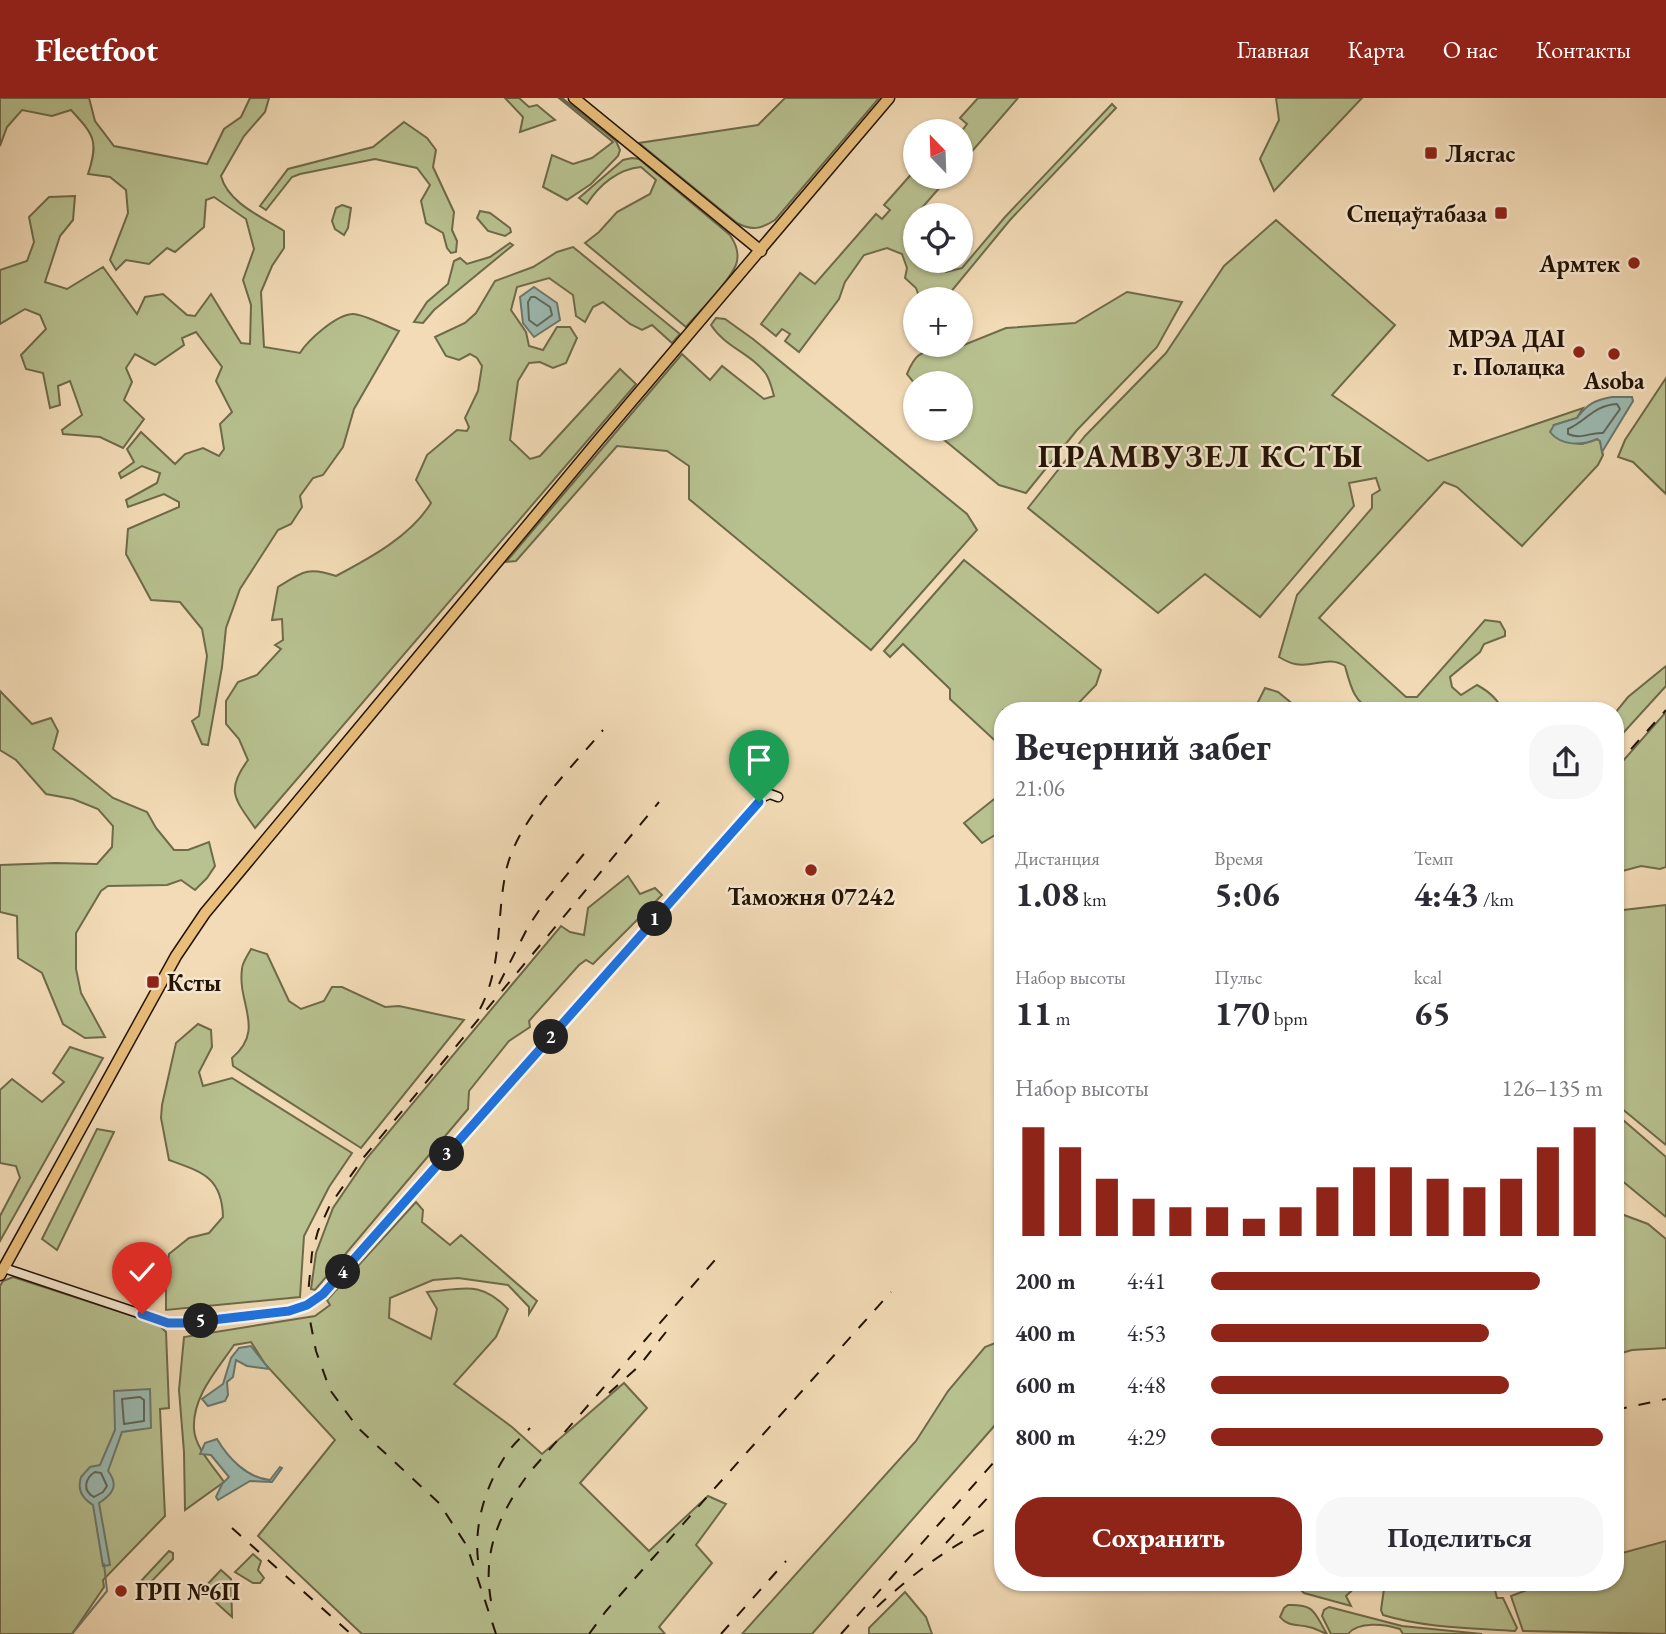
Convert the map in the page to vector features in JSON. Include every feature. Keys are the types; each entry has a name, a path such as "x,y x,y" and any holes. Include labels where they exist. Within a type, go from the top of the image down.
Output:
{"main road":[{"path":"574,98 761,251"},
{"path":"2,1271 188,936 230,880 889,98"}],"street":[{"path":"2,1271 168,1323 289,1311 307,1305 323,1294 763,797 770,794 778,797"}],"green space":[{"path":"0,98 89,98 95,121 114,146 207,164 224,129 241,117 250,98 269,98 265,112 244,136 221,176 225,186 238,202 284,231 284,248 272,266 261,292 264,347 300,353 323,329 352,314 399,331 354,409 343,447 323,475 313,478 300,496 302,507 291,524 278,530 240,589 226,628 208,745 202,744 192,721 199,716 207,656 202,629 180,602 151,600 126,554 128,529 179,507 179,502 164,494 128,507 126,500 157,483 160,473 142,466 121,478 119,473 134,462 127,449 141,432 175,464 185,454 203,448 219,456 224,449 220,424 232,412 216,381 222,367 196,332 182,338 184,345 155,365 135,354 126,368 132,382 124,400 144,419 123,448 100,437 63,434 62,430 82,415 70,381 58,386 60,405 50,408 43,373 26,369 21,355 46,329 40,315 25,309 0,324 0,270 27,261 34,242 29,217 49,197 75,196 73,220 60,236 45,282 67,289 103,267 137,314 145,297 163,294 187,315 195,316 211,294 241,343 250,344 251,305 243,280 254,249 246,219 214,197 206,200 204,227 175,252 167,248 149,264 126,260 116,270 110,260 128,213 126,190 110,177 88,174 94,146 85,126 71,110 52,116 22,110 7,127 0,146"},
{"path":"505,98 519,98 529,107 537,105 555,120 520,132 523,117"},
{"path":"559,98 616,141 620,150 618,156 591,184 567,200 543,187 552,155 573,164 592,158 613,142"},
{"path":"785,98 879,98 775,220 761,227 752,228 737,223 639,143 758,125"},
{"path":"978,98 1018,98 973,150 973,119 960,118"},
{"path":"1276,98 1362,98 1274,191 1260,159 1279,120"},
{"path":"1112,104 1116,108 1010,220 973,265 973,255 1005,217"},
{"path":"404,122 427,138 436,150 433,167 454,212 452,230 457,241 456,252 451,253 447,248 443,233 426,223 421,201 430,185 417,168 375,159 300,174 292,177 266,210 260,206 288,169 373,147"},
{"path":"639,159 730,235 736,247 737,261 730,276 686,327 585,243 617,212 650,194 656,180 641,167 610,179 597,190 587,204 579,198 623,160"},
{"path":"903,184 903,189 938,189 926,203 903,203 903,257 887,248 864,255 845,282 839,299 799,352 785,341 790,334 782,329 776,336 761,324 800,273 815,284 876,214 882,219 890,210 884,205"},
{"path":"342,205 351,208 348,228 344,235 335,229 332,221 336,208"},
{"path":"480,211 490,213 510,228 511,232 505,236 488,231 477,218"},
{"path":"1276,220 1395,325 1332,395 1428,461 1583,408 1577,418 1554,425 1567,442 1582,444 1597,439 1600,441 1603,455 1598,465 1522,546 1457,487 1444,482 1319,618 1406,697 1417,697 1485,620 1500,622 1505,636 1484,644 1480,652 1450,677 1452,687 1461,695 1477,685 1498,702 1360,702 1351,686 1345,666 1333,662 1302,665 1279,657 1297,595 1372,508 1372,495 1380,490 1376,478 1349,483 1354,506 1260,617 1205,574 1158,613 1028,508 1085,436 1166,353 1224,266"},
{"path":"510,243 513,245 434,310 423,323 414,322 427,302 448,284 454,261 460,258 467,264 490,257"},
{"path":"573,247 680,334 672,343 652,325 642,330 630,324 603,302 593,307 585,322 576,316 573,295 549,278 517,287 511,310 526,332 529,346 543,350 557,327 570,327 577,338 566,363 553,368 540,362 529,363 518,381 510,440 530,459 540,456 620,369 636,384 255,828 235,795 237,780 248,760 239,739 226,724 226,701 238,682 257,675 281,649 275,645 283,640 282,619 272,620 278,587 306,572 318,571 336,576 389,545 423,515 431,503 416,480 427,455 457,430 467,431 469,427 465,418 478,391 482,366 477,358 470,354 459,360 446,356 435,337 465,323 476,313 495,281 533,267 557,252"},
{"path":"906,273 966,273 955,287 915,287 905,278"},
{"path":"1127,292 1182,302 1157,347 1077,430 1026,493 999,485 946,441 973,441 973,371 908,371 912,363 917,357 973,357 973,341 1006,328 1075,323"},
{"path":"716,318 725,319 753,339 967,514 977,530 871,650 689,499 689,466 667,451 617,446 516,561 506,562 682,354 710,380 722,366 764,399 774,396 769,379 760,367 717,333 711,325"},
{"path":"1666,378 1666,494 1633,462 1618,457 1625,440"},
{"path":"964,560 1101,670 1096,685 1080,702 994,702 994,740 950,699 950,689 903,644 890,657 884,651"},
{"path":"1666,666 1666,686 1624,732 1624,702"},
{"path":"1265,688 1278,692 1290,702 1258,702"},
{"path":"0,691 32,724 51,718 58,731 53,749 113,798 147,812 174,850 188,850 209,842 215,866 195,890 181,880 167,885 108,886 101,891 76,933 76,969 81,993 105,1037 85,1038 63,1024 42,973 18,958 17,916 0,912 0,865 97,864 112,847 113,826 98,809 73,799 46,794 16,760 0,750"},
{"path":"1666,712 1666,867 1660,869 1641,866 1624,871 1624,760"},
{"path":"994,799 994,836 982,843 964,823"},
{"path":"628,876 640,894 655,888 662,895 593,964 586,960 579,965 529,1021 530,1027 509,1041 469,1091 468,1109 315,1290 311,1289 316,1253 333,1208 367,1158 561,926 570,932 584,935 588,908"},
{"path":"1666,905 1666,1145 1624,1110 1624,910"},
{"path":"251,949 267,954 289,1001 301,1009 324,1001 332,987 342,987 385,1007 399,1006 464,1020 361,1148 233,1066 232,1058 242,1047 249,1026 242,969"},
{"path":"198,1024 211,1030 212,1047 199,1072 203,1086 232,1078 352,1153 329,1187 304,1236 300,1297 166,1310 169,1254 189,1238 209,1233 223,1217 219,1193 208,1178 169,1160 161,1118 176,1043"},
{"path":"70,1047 103,1058 0,1241 0,1216 20,1178 16,1166 0,1163 0,1090 12,1079 42,1102 64,1082 53,1073"},
{"path":"1624,1121 1666,1157 1666,1217 1624,1182"},
{"path":"97,1129 114,1132 57,1250 42,1239"},
{"path":"416,1202 423,1210 422,1222 450,1245 461,1235 537,1301 529,1314 529,1307 508,1285 458,1278 433,1280 390,1298 389,1318 431,1339 437,1309 427,1292 471,1288 489,1294 508,1309 496,1337 454,1384 512,1427 542,1454 624,1383 647,1408 580,1483 649,1551 708,1496 726,1504 696,1545 712,1563 659,1627 665,1634 362,1634 258,1536 335,1440 265,1364 251,1342 234,1345 201,1395 194,1417 195,1436 201,1450 224,1482 185,1510 179,1390 184,1337 315,1316 330,1305 327,1300"},
{"path":"1624,1215 1648,1224 1666,1239 1666,1348 1624,1352"},
{"path":"13,1277 158,1324 166,1332 169,1408 160,1409 165,1516 103,1580 104,1587 72,1634 0,1634 0,1286 3,1281"},
{"path":"994,1343 994,1426 812,1634 742,1634 916,1441 948,1391 985,1347"},
{"path":"1666,1541 1666,1634 1523,1631 1511,1596 1524,1591 1624,1591 1624,1553"},
{"path":"169,1551 173,1553 173,1559 148,1585 142,1580"},
{"path":"253,1554 261,1561 258,1570 264,1578 260,1583 253,1583 235,1572"},
{"path":"221,1570 231,1579 232,1617 202,1590"},
{"path":"1302,1591 1351,1591 1346,1596 1351,1606"},
{"path":"1384,1591 1495,1591 1497,1598 1503,1598 1517,1628 1515,1631 1415,1623 1383,1615 1381,1610"},
{"path":"905,1592 926,1617 932,1634 869,1634 869,1628"},
{"path":"1288,1605 1309,1608 1327,1634 1283,1620 1280,1617"},
{"path":"1329,1607 1402,1626 1482,1634 1403,1634 1400,1629 1365,1625 1348,1634 1331,1634 1322,1616 1324,1610"}],"water":[{"path":"534,287 557,303 560,320 534,337 523,323 520,297"},
{"path":"1612,397 1632,397 1633,401 1602,452 1597,439 1572,443 1560,440 1550,432 1554,425 1577,418 1592,403"},
{"path":"251,1346 269,1369 247,1366 236,1360 233,1377 227,1382 228,1395 225,1401 208,1406 202,1399 223,1384 231,1358 239,1348"},
{"path":"150,1389 151,1428 122,1432 108,1471 113,1481 113,1489 99,1503 110,1565 103,1566 93,1505 81,1493 81,1477 90,1467 100,1465 115,1430 114,1391"},
{"path":"217,1439 233,1460 254,1475 270,1480 280,1467 282,1468 272,1482 250,1481 218,1500 216,1497 222,1484 229,1477 211,1455 200,1454 205,1443"}],"waterway":[{"path":"72,1634 107,1591 104,1564"}],"railway":[{"path":"1624,757 1666,710"},
{"path":"480,1009 496,958 503,889 512,852 521,833 546,796 603,730"},
{"path":"496,1634 467,1546 439,1503 358,1428 330,1390 316,1351 307,1305 312,1253 318,1231 330,1205 364,1157 659,802"},
{"path":"499,984 528,927 546,900 588,849"},
{"path":"491,1601 491,1549 502,1518 519,1488 529,1473 715,1260"},
{"path":"589,1634 606,1611 891,1292"},
{"path":"609,1393 639,1366 666,1332"},
{"path":"1624,1408 1666,1399"},
{"path":"478,1560 479,1520 486,1494 506,1454 530,1428"},
{"path":"841,1634 994,1462"},
{"path":"946,1543 994,1491"},
{"path":"877,1607 936,1559 994,1526"},
{"path":"232,1528 351,1634"},
{"path":"721,1634 786,1561"}],"place":[{"name":"Лясгас","path":"1431,153"},
{"name":"Спецаўтабаза","path":"1501,213"},
{"name":"Армтек","path":"1634,263"},
{"name":"МРЭА ДАІ г. Полацка","path":"1579,352"},
{"name":"Asoba","path":"1614,354"},
{"name":"Таможня 07242","path":"811,870"},
{"name":"Ксты","path":"153,982"},
{"name":"ГРП №6П","path":"121,1591"}],"district":[{"name":"ПРАМВУЗЕЛ КСТЫ","path":"1201,456"}],"route":[{"path":"142,1314 168,1323 186,1323 289,1311 307,1305 323,1294 759,802"}]}
